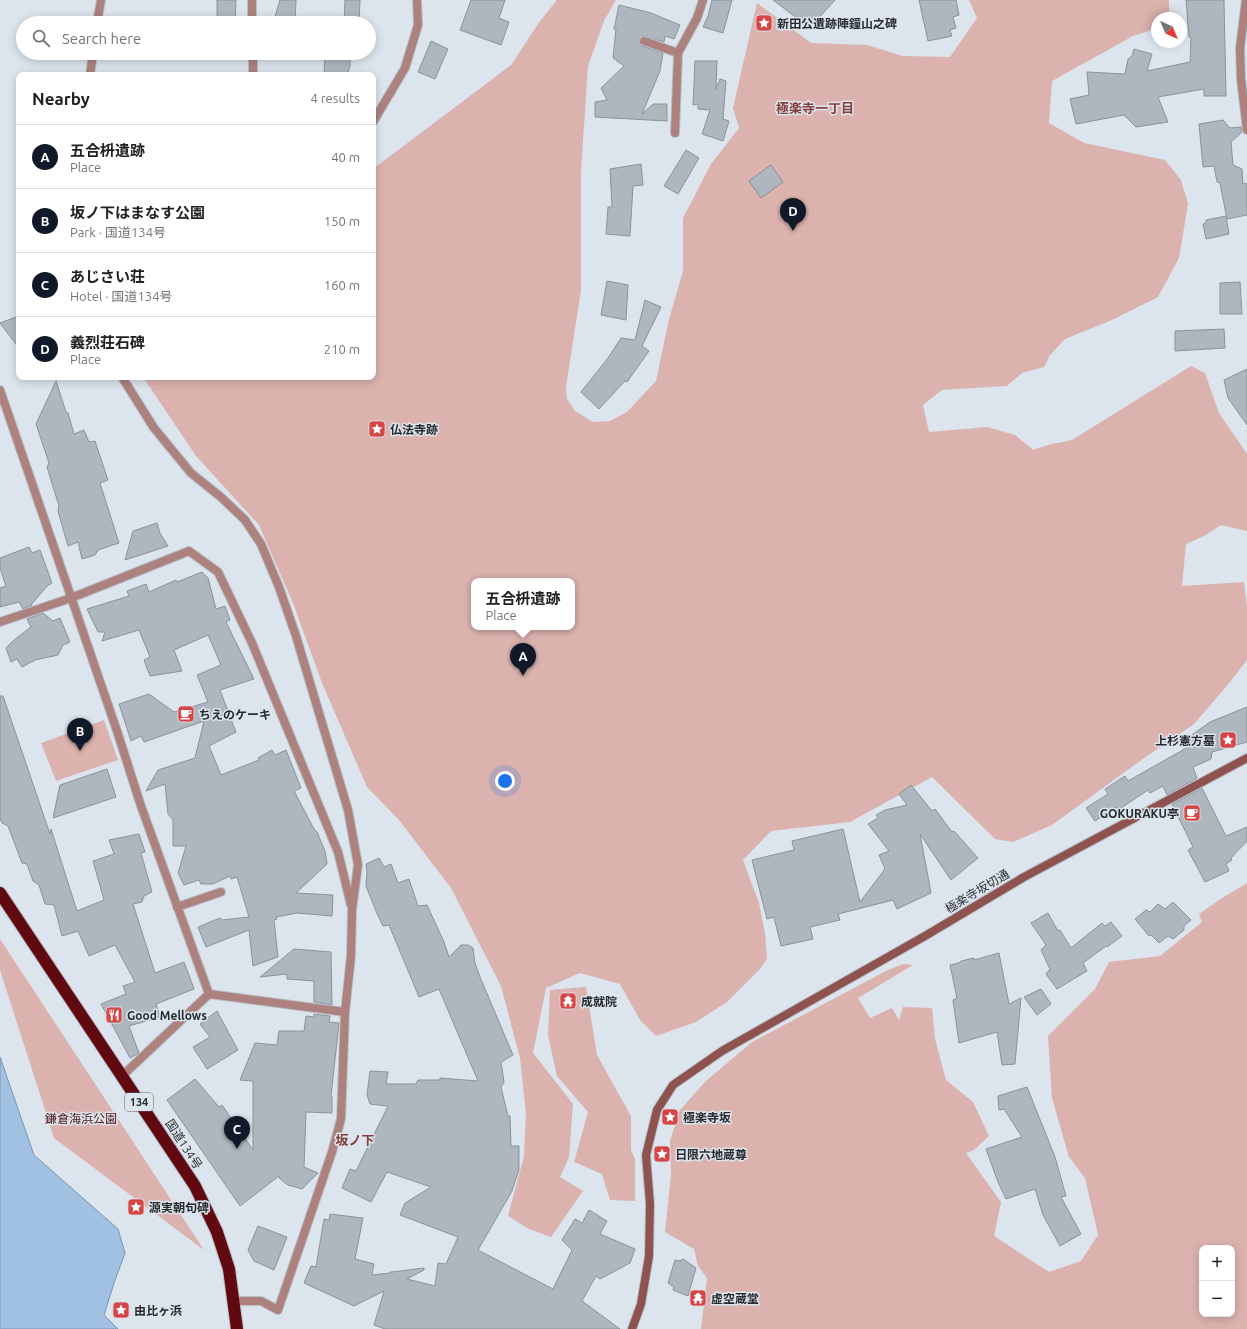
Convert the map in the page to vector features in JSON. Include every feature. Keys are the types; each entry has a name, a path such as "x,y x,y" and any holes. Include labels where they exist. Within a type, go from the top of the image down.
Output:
{"highway":[{"name":"国道134号","path":"0,893 195,1186 217,1232 229,1269 237,1329"}],"street":[{"path":"98,16 101,0"},
{"path":"252,0 252,16"},
{"path":"376,117 405,68 418,25 417,0"},
{"path":"675,133 678,53 697,18 703,0"},
{"path":"1246,0 1240,48 1241,78 1247,130"},
{"path":"644,41 678,53"},
{"path":"90,72 92,60"},
{"path":"253,60 253,72"},
{"path":"124,380 154,428 191,473 222,498 245,520 261,544 279,587 296,636 348,810 358,865 352,910 352,956 345,1012 341,1119 332,1152 278,1310 261,1301 233,1301"},
{"path":"0,390 141,806 209,994"},
{"path":"0,622 71,598 190,551 218,572 252,642 338,852 352,910"},
{"name":"極楽寺坂切通","path":"632,1329 641,1304 649,1256 650,1204 646,1155 656,1110 673,1085 722,1051 925,936 1024,877 1247,758"},
{"path":"177,907 221,892"},
{"path":"209,994 345,1012"},
{"path":"122,1076 209,994"}],"green space":[{"path":"557,0 616,0 604,21 588,66 581,171 581,290 566,387 567,399 575,411 593,422 610,421 627,412 656,381 669,319 683,271 683,218 711,164 739,128 733,108 757,3 811,43 867,45 903,56 950,57 977,18 969,0 1169,0 1169,12 1151,12 1151,30 1133,36 1052,81 1049,123 1084,143 1165,160 1181,180 1188,204 1179,258 1158,297 1112,320 1065,339 1050,355 1044,367 1022,373 1007,386 942,390 923,405 929,432 987,427 1015,435 1033,450 1072,440 1191,366 1205,373 1219,413 1247,454 1247,531 1221,525 1204,536 1186,544 1182,586 1244,582 1247,607 1247,660 1194,724 1144,758 1052,825 1013,842 995,839 932,777 850,822 771,831 743,860 759,903 765,933 767,959 759,970 727,1002 696,1022 656,1036 640,1020 620,984 580,973 546,988 533,1053 573,1104 569,1157 560,1177 583,1191 551,1237 529,1229 508,1216 524,1156 526,1114 520,1058 501,986 451,888 399,820 367,787 322,683 293,603 259,525 196,456 146,380 376,380 377,166 511,65 540,21"},
{"path":"104,720 118,760 56,781 41,743"},
{"path":"1247,883 1247,1329 701,1329 707,1278 698,1266 694,1249 665,1232 671,1174 670,1141 680,1110 706,1081 752,1042 888,970 903,964 913,965 858,998 870,1018 892,1008 899,1020 903,1007 932,1008 935,1039 946,1080 973,1102 989,1136 974,1150 966,1153 1001,1202 994,1236 1049,1272 1081,1261 1098,1235 1085,1178 1069,1157 1052,1098 1048,1036 1095,989 1109,962 1160,956 1202,922 1199,914"},
{"name":"鎌倉海浜公園","path":"0,939 204,1250 54,1138 0,970"},
{"path":"586,987 597,1055 631,1116 631,1150 635,1159 635,1201 610,1200 602,1174 574,1162 588,1112 557,1076 548,1035 550,990"}],"water":[{"path":"0,1057 34,1155 118,1229 125,1253 104,1315 118,1329 0,1329"}],"building":[{"path":"217,0 236,0 235,16 217,16"},
{"path":"280,0 296,0 295,16 275,16"},
{"path":"345,0 360,0 359,16 344,16"},
{"path":"471,0 505,0 499,18 509,22 501,45 460,30"},
{"path":"712,0 732,0 723,33 703,27 708,16"},
{"path":"773,0 835,0 816,21 812,20 806,25"},
{"path":"919,0 956,0 959,15 953,17 956,28 950,30 952,36 928,41"},
{"path":"1186,0 1224,0 1226,96 1204,96 1204,89 1158,97 1168,122 1136,127 1124,115 1076,124 1070,99 1089,95 1087,72 1125,74 1128,59 1132,56 1134,49 1152,54 1147,71 1190,62 1191,38 1189,37"},
{"path":"619,5 651,13 680,25 674,39 665,36 664,42 643,36 639,40 642,46 663,53 660,71 642,114 653,104 667,104 667,121 595,117 595,102 607,100 601,88 624,66 613,58 616,29 614,29"},
{"path":"431,41 448,49 435,79 418,72"},
{"path":"325,60 350,60 348,72 324,72"},
{"path":"695,61 717,61 716,89 720,79 726,81 723,119 729,121 723,141 702,134 710,110 698,109 698,104 693,105"},
{"path":"1223,120 1230,128 1241,127 1242,132 1231,142 1233,165 1242,169 1243,184 1247,183 1247,215 1227,219 1220,183 1217,182 1214,166 1203,167 1199,124"},
{"path":"686,150 699,158 678,194 664,186"},
{"path":"641,164 643,185 633,186 630,236 606,234 608,207 612,207 610,169"},
{"path":"771,165 783,182 761,198 749,181"},
{"path":"1226,216 1229,234 1206,239 1203,224 1206,223 1206,220"},
{"path":"607,281 628,285 626,320 601,315"},
{"path":"1240,282 1242,314 1220,314 1220,283"},
{"path":"645,300 661,307 642,346 649,351 627,382 625,381 599,409 581,392 608,358 621,338 635,340"},
{"path":"16,317 16,344 0,323"},
{"path":"1224,329 1225,348 1175,351 1175,331"},
{"path":"1247,369 1247,425 1228,398 1224,380"},
{"path":"56,381 74,434 84,430 89,442 95,441 108,480 100,483 119,543 98,550 95,555 82,559 78,542 68,546 58,511 59,506 47,467 49,463 36,424"},
{"path":"157,523 160,533 168,546 125,560 133,531"},
{"path":"29,547 32,553 40,550 52,583 47,586 32,605 23,609 19,602 0,607 0,588 6,586 0,568 0,558"},
{"path":"202,572 208,578 216,609 225,606 230,620 226,622 254,679 220,690 236,732 209,746 221,775 259,760 258,758 272,750 275,755 286,750 301,788 294,791 317,832 325,851 327,864 296,893 333,895 332,916 297,913 276,917 277,919 274,920 278,957 253,966 249,930 206,947 198,927 220,918 222,920 249,917 237,877 231,879 230,876 213,884 201,884 199,880 184,885 178,873 186,846 173,846 173,820 168,814 165,784 146,791 158,770 195,758 204,721 144,742 141,736 131,741 119,704 149,694 174,712 208,702 197,675 221,665 208,635 174,650 182,671 150,676 144,660 150,657 139,630 102,641 105,632 98,632 87,609 129,596 127,591 146,584 149,592 176,580 177,582"},
{"path":"43,613 53,621 60,618 70,642 63,645 58,655 35,660 22,667 17,659 11,662 6,648 31,627 27,619"},
{"path":"0,696 3,696 50,834 51,829 77,911 104,900 93,861 114,854 109,840 139,834 145,852 141,853 152,892 144,896 142,902 133,904 155,973 184,962 194,989 156,1004 160,1017 129,1026 139,1053 130,1058 101,1004 126,994 123,986 135,982 115,945 89,956 78,931 62,936 54,905 45,904 39,885 33,881 27,864 22,863 8,826 2,823 0,818"},
{"path":"1247,707 1247,742 1212,752 1211,759 1193,767 1197,778 1167,795 1163,786 1150,793 1148,790 1118,810 1116,807 1095,821 1086,808 1108,794 1105,789 1125,776 1128,781 1188,747 1185,740 1210,722"},
{"path":"107,769 116,797 53,818 60,785"},
{"path":"911,785 932,811 935,809 952,832 954,831 978,858 951,880 920,834 931,893 897,909 893,900 838,914 840,920 810,927 813,939 781,946 774,917 767,919 752,860 794,850 792,841 843,829 860,902 885,869 879,855 889,851 868,824 878,818 876,815 885,810 907,805 899,794"},
{"path":"1202,788 1226,836 1247,827 1247,841 1231,858 1232,860 1226,864 1229,871 1205,882 1188,850 1193,847 1172,804"},
{"path":"379,858 384,867 391,864 398,883 409,879 418,906 427,905 444,942 449,957 461,945 468,945 473,948 475,963 480,977 513,1055 501,1062 504,1082 501,1087 508,1116 510,1116 511,1146 519,1146 519,1170 512,1191 478,1250 553,1289 572,1250 562,1240 575,1219 582,1223 589,1210 607,1221 600,1234 635,1249 630,1263 600,1279 596,1276 582,1301 620,1329 385,1329 374,1325 384,1291 354,1306 304,1283 311,1266 316,1267 324,1219 329,1220 330,1214 363,1218 355,1259 374,1264 372,1275 424,1268 424,1270 407,1279 435,1286 438,1263 446,1264 458,1237 400,1215 405,1203 431,1187 387,1172 371,1202 342,1188 350,1169 356,1171 388,1106 370,1104 367,1095 370,1071 388,1072 386,1084 416,1084 418,1080 440,1080 440,1078 478,1081 439,989 419,997 389,925 383,926 376,911 366,886 366,864"},
{"path":"1173,902 1191,920 1184,926 1184,930 1173,939 1168,936 1159,943 1151,935 1149,936 1135,919 1146,910 1150,912 1158,904 1165,909"},
{"path":"1048,913 1058,931 1060,930 1071,948 1102,923 1105,926 1111,922 1122,936 1083,963 1087,971 1057,989 1046,974 1050,969 1041,950 1046,945 1031,923"},
{"path":"294,949 331,952 332,1005 314,1002 314,981 287,979 287,974 260,977"},
{"path":"999,953 1009,1004 1021,998 1015,1064 1002,1065 997,1032 959,1043 953,1000 957,998 950,965 961,961 974,958 974,960"},
{"path":"1041,989 1051,1004 1037,1015 1024,997"},
{"path":"217,1011 238,1050 207,1069 193,1047 210,1037 200,1024"},
{"path":"314,1014 330,1016 329,1022 339,1023 331,1096 332,1113 306,1112 304,1167 318,1173 302,1189 288,1185 279,1178 279,1176 240,1206 167,1100 195,1079 219,1107 222,1105 253,1150 253,1081 240,1080 255,1043 277,1045 279,1031 304,1031 306,1016 314,1017"},
{"path":"1027,1087 1055,1157 1066,1196 1061,1197 1081,1234 1060,1246 1043,1215 1035,1189 1006,1199 986,1149 1022,1137 1004,1109 999,1110 998,1096"},
{"path":"258,1226 287,1237 274,1270 254,1261 248,1250"},
{"path":"683,1259 696,1268 688,1296 673,1290 674,1287 668,1283 675,1260 680,1261"}],"place":[{"name":"新田公遺跡陣鐘山之碑","path":"764,23"},
{"name":"義烈荘石碑","path":"793,231"},
{"name":"仏法寺跡","path":"377,429"},
{"name":"五合枡遺跡","path":"523,676"},
{"name":"ちえのケーキ","path":"186,714"},
{"name":"上杉憲方墓","path":"1228,740"},
{"name":"坂ノ下はまなす公園","path":"80,751"},
{"name":"GOKURAKU亭","path":"1192,813"},
{"name":"成就院","path":"568,1001"},
{"name":"Good Mellows","path":"114,1015"},
{"name":"極楽寺坂","path":"670,1117"},
{"name":"あじさい荘","path":"237,1149"},
{"name":"日限六地蔵尊","path":"662,1154"},
{"name":"源実朝句碑","path":"136,1207"},
{"name":"虚空蔵堂","path":"698,1298"},
{"name":"由比ヶ浜","path":"121,1310"}],"district":[{"name":"極楽寺一丁目","path":"815,108"},
{"name":"坂ノ下","path":"355,1140"}]}
